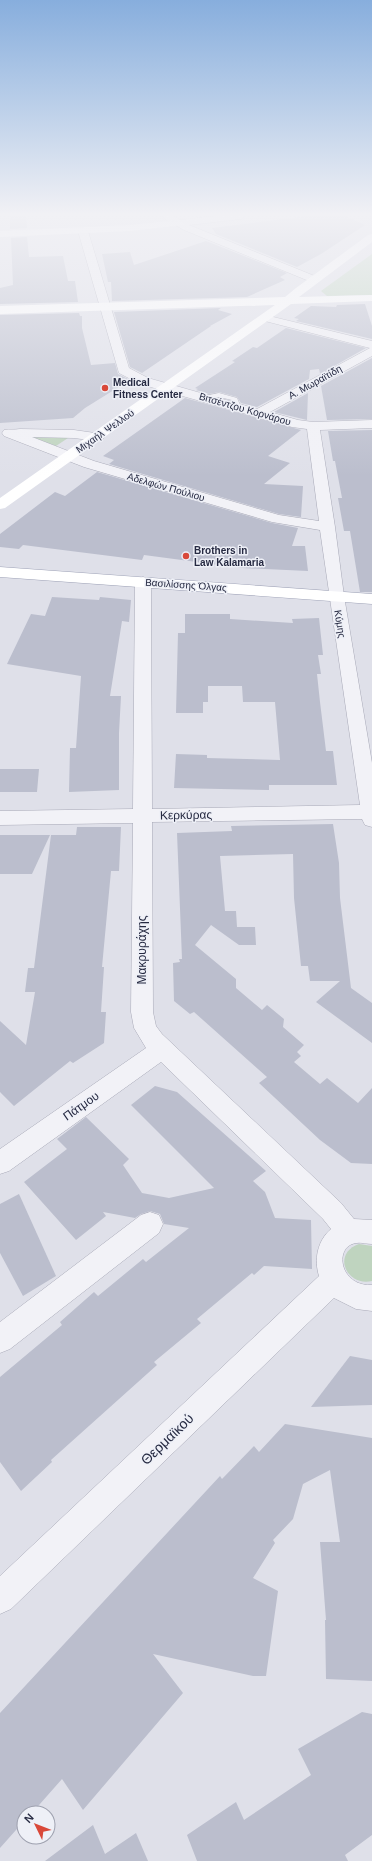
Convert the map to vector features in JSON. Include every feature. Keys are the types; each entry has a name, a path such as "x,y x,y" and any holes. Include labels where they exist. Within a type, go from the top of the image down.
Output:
{"main road":[{"path":"0,310 220,303"},
{"path":"244,303 257,310 265,318"},
{"name":"Μιχαήλ Ψελλού","path":"0,505 286,303"},
{"name":"Βασιλίσσης Όλγας","path":"0,572 372,599"}],"street":[{"name":"Βιτσέντζου Κορνάρου","path":"104,303 123,370 136,378 286,422 313,426 372,424"},
{"path":"265,318 366,343 372,334"},
{"name":"Α. Μωραϊτίδη","path":"259,413 372,351"},
{"name":"Κύμης","path":"313,426 328,527 336,596 372,815"},
{"path":"4,433 74,434 97,436"},
{"name":"Αδελφών Πούλιου","path":"4,433 68,457 276,519 328,527"},
{"name":"Μακρυράχης","path":"143,582 143,1023 147,1032 162,1049 332,1211 360,1232"},
{"name":"Κερκύρας","path":"0,818 143,815 372,815"},
{"name":"Πάτμου","path":"0,1163 162,1049"},
{"path":"0,1339 150,1224"},
{"path":"360,1232 337,1239 329,1256 329,1266 334,1280 347,1292 358,1297 372,1298"},
{"name":"Θερμαϊκού","path":"0,1598 334,1280"}],"green space":[{"path":"71,436 56,446 31,437"},
{"path":"359,1244 372,1246 372,1281 363,1282 355,1279 350,1275 346,1268 344,1262 346,1255 350,1249"}],"building":[{"path":"0,303 45,303 0,304"},
{"path":"365,304 372,326 372,339 296,321 299,319 294,318 311,306 336,307 337,305"},
{"path":"221,308 218,310 232,314 210,326 142,373 130,367 114,312"},
{"path":"79,313 80,316 82,316 82,328 91,365 115,363 118,374 130,380 85,408 73,418 0,423 0,315"},
{"path":"286,328 366,348 320,374 319,369 310,370 309,379 257,407 241,403 237,397 219,392 209,394 196,390 198,389 195,388 235,362 232,361 253,347 257,348"},
{"path":"372,358 372,419 327,420 321,386"},
{"path":"308,393 307,420 274,412"},
{"path":"185,398 301,430 268,456 290,463 264,484 303,486 301,517 279,514 109,464 114,460 103,456"},
{"path":"372,430 372,592 360,592 350,531 344,531 338,498 342,498 335,461 333,461 328,431"},
{"path":"97,472 272,523 298,528 292,546 305,546 308,571 242,568 144,555 142,560 23,545 19,549 0,547 0,534 55,492 65,496"},
{"path":"52,597 99,600 100,597 131,600 129,622 122,621 110,696 121,696 119,733 119,790 69,792 70,748 76,748 81,676 7,664 31,614 45,616"},
{"path":"185,614 230,614 230,619 293,623 292,619 319,618 323,655 318,655 321,674 317,674 320,702 326,751 333,751 337,785 269,785 269,790 174,788 176,754 207,755 207,758 280,760 275,702 243,702 242,686 208,686 208,702 203,702 203,713 176,713 178,633 185,633"},
{"path":"0,769 39,769 37,792 0,792"},
{"path":"333,824 339,863 340,898 351,988 372,1003 372,1043 316,1002 340,981 310,981 308,966 301,966 294,898 293,854 220,856 225,911 236,911 237,927 255,927 256,945 239,945 211,925 195,945 236,979 236,988 262,1010 267,1005 284,1019 283,1027 304,1045 297,1052 301,1056 294,1062 320,1084 327,1078 358,1103 372,1088 372,1164 351,1163 320,1140 259,1083 267,1077 194,1012 190,1014 174,1001 173,963 180,962 179,959 182,959 177,833 232,831 231,826"},
{"path":"77,827 121,827 119,871 111,871 102,967 104,967 101,1012 106,1012 104,1043 73,1063 70,1061 14,1106 0,1092 0,1021 26,1045 35,992 25,992 28,968 34,968 51,835 76,835"},
{"path":"0,835 50,835 32,874 0,874"},
{"path":"155,1086 177,1092 266,1171 253,1181 265,1192 275,1218 311,1220 312,1269 264,1266 254,1275 252,1273 197,1319 201,1323 154,1362 157,1365 51,1460 52,1462 21,1491 0,1462 0,1377 62,1325 60,1322 94,1292 98,1296 143,1259 146,1262 189,1228 164,1224 160,1214 150,1211 135,1218 103,1212 106,1216 76,1240 24,1182 67,1149 57,1139 86,1117 129,1159 123,1165 142,1193 169,1198 214,1188 131,1105"},
{"path":"19,1194 56,1276 23,1296 0,1253 0,1204"},
{"path":"350,1356 372,1360 372,1405 311,1407"},
{"path":"285,1424 372,1438 372,1681 326,1679 326,1620 320,1542 340,1542 330,1470 303,1484 293,1519 273,1540 275,1543 253,1578 278,1591 266,1676 253,1676 153,1654 183,1693 83,1810 62,1779 39,1805 16,1805 16,1830 0,1848 0,1713 220,1476 222,1479 254,1446 259,1452"},
{"path":"362,1712 372,1714 372,1835 345,1855 348,1861 197,1861 187,1835 236,1802 244,1820 311,1775 298,1749"},
{"path":"93,1825 105,1854 136,1833 148,1861 45,1861"}],"place":[{"name":"Medical Fitness Center","path":"105,388"},
{"name":"Brothers in Law Kalamaria","path":"186,556"}]}
